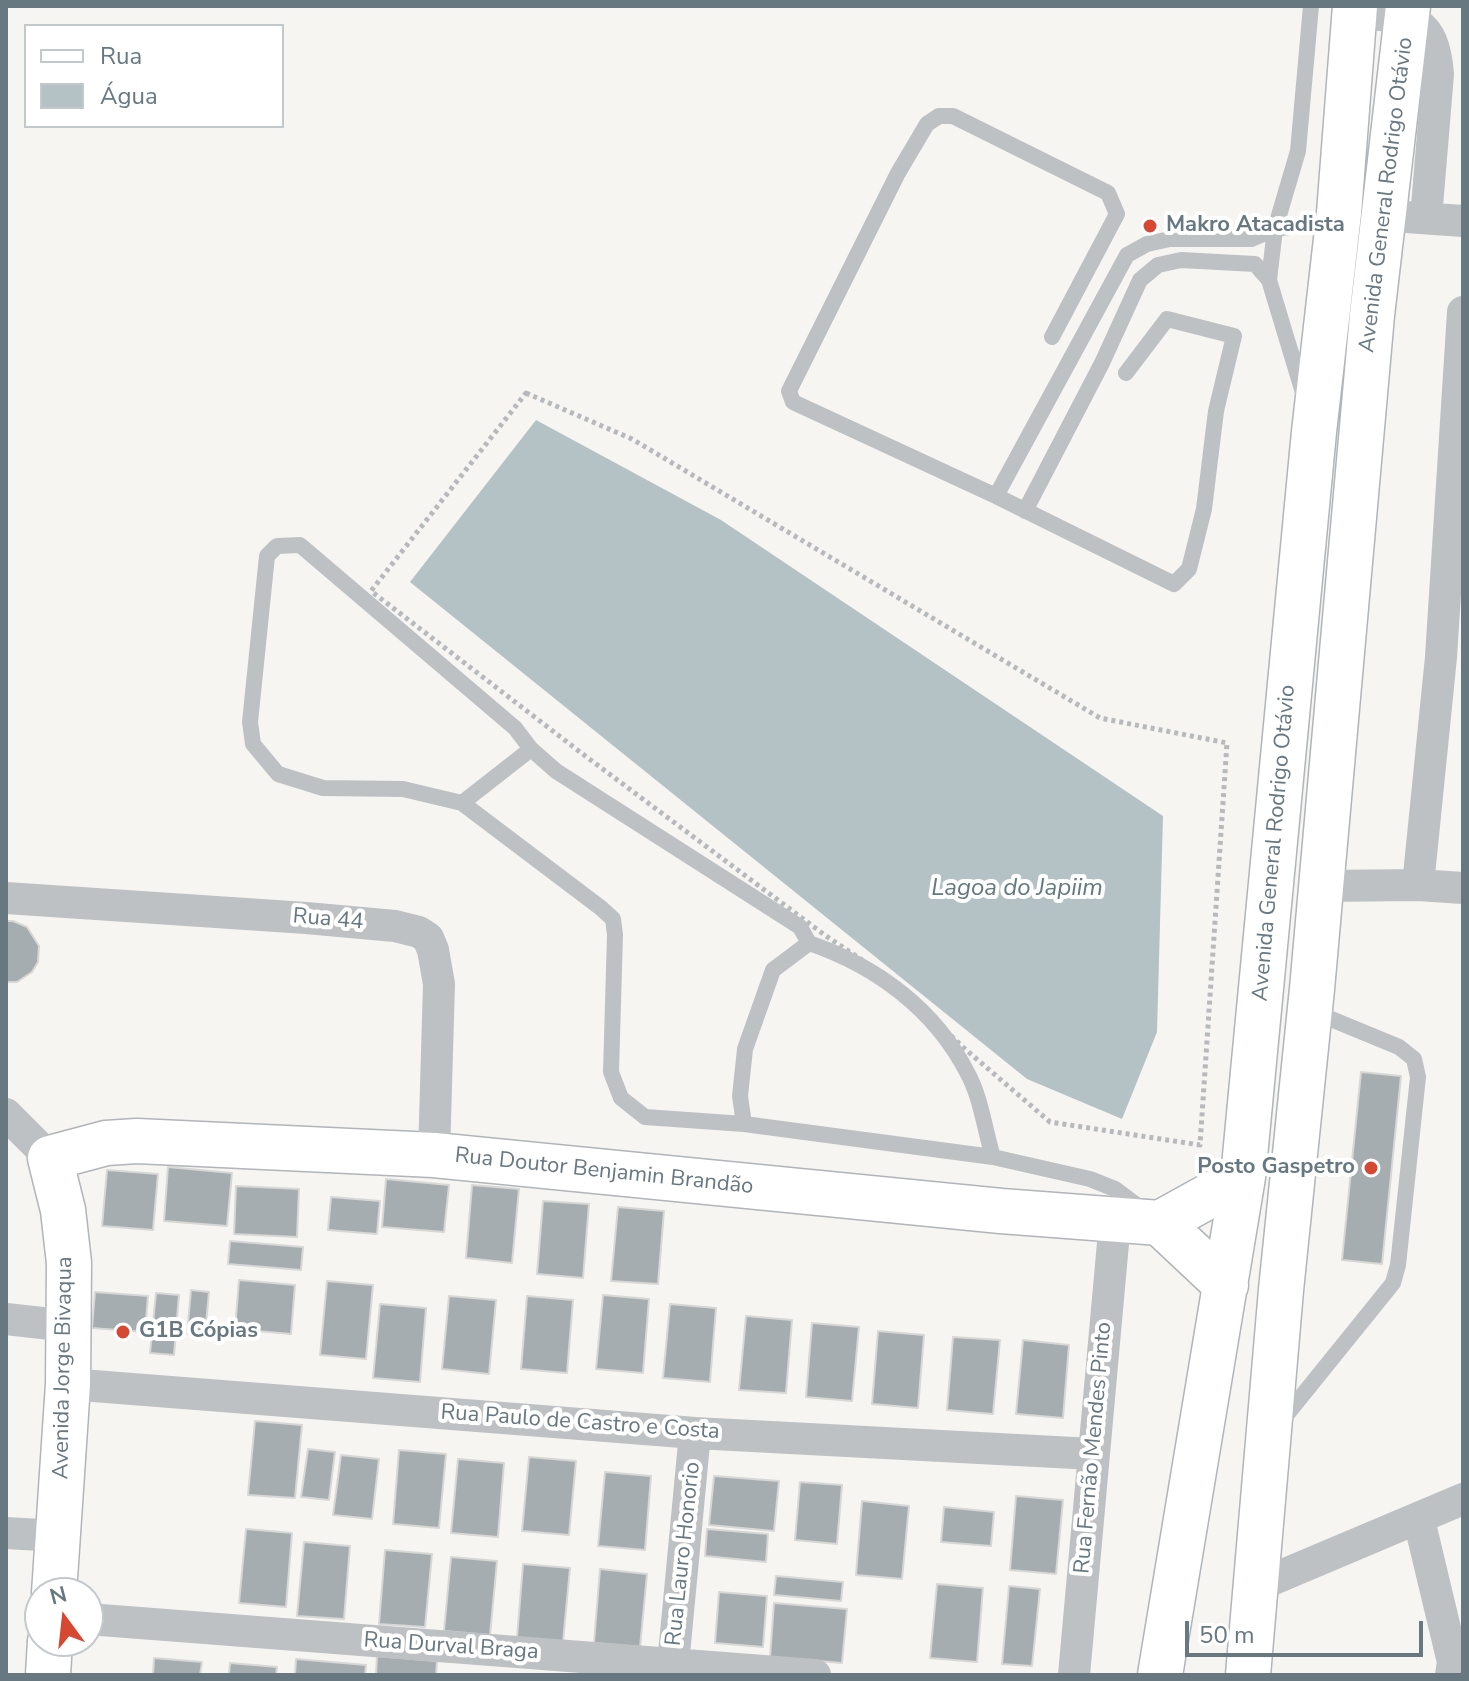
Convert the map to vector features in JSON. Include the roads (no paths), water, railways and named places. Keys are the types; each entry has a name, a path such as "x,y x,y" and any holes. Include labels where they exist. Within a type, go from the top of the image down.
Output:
{"main road":[{"name":"Avenida General Rodrigo Otávio","path":"1160,1675 1243,1177 1314,432 1339,213 1355,9"},
{"name":"Avenida General Rodrigo Otávio","path":"1248,1675 1383,215 1408,12"},
{"name":"Rua Doutor Benjamin Brandão","path":"50,1158 106,1143 137,1141 434,1155 1160,1223"},
{"name":"Avenida Jorge Bivaqua","path":"50,1158 63,1210 69,1263 68,1384 55,1577"},
{"path":"1226,1285 1160,1223 1243,1177"}],"street":[{"path":"1355,9 1408,12 1430,37 1438,74 1426,218"},
{"path":"1339,213 1463,221"},
{"path":"1418,885 1452,658 1463,312"},
{"path":"1321,886 1463,888"},
{"name":"Rua 44","path":"6,898 306,918 395,926 419,932 428,938 433,950 439,984 434,1155"},
{"path":"6,1114 50,1158"},
{"name":"Rua Fernão Mendes Pinto","path":"1074,1675 1115,1221"},
{"path":"6,1319 69,1326"},
{"name":"Rua Paulo de Castro e Costa","path":"68,1384 695,1433 1093,1454"},
{"name":"Rua Lauro Honorio","path":"673,1669 695,1433"},
{"path":"1257,1586 1463,1499"},
{"path":"1419,1520 1456,1667"},
{"path":"6,1533 58,1536"},
{"name":"Rua Durval Braga","path":"104,1620 673,1669 815,1675"}],"lane":[{"path":"1311,6 1298,151 1275,229 1269,280 1314,432"},
{"path":"1052,337 1117,214 1114,202 1108,193 953,116 939,116 927,124 898,173 789,391 793,402 996,496 1174,584 1189,569 1204,509 1216,411 1234,336 1167,319 1126,373"},
{"path":"996,496 1127,255 1147,244 1170,239 1251,239 1275,229 1309,224 1339,213"},
{"path":"1025,511 1102,363 1140,280 1158,265 1181,260 1255,264 1269,280"},
{"path":"993,1157 969,1075 937,1026 887,980 844,955 809,943 800,927 556,771 531,749 515,728 300,545 277,546 267,556 250,722 253,744 278,774 323,788 403,789 462,803 613,919 611,1072 621,1098 645,1117 744,1124 993,1157 1115,1189 1160,1223"},
{"path":"462,803 531,749"},
{"path":"744,1124 740,1096 745,1049 773,970 809,943"},
{"path":"1269,1436 1393,1283 1398,1265 1418,1077 1414,1059 1399,1047 1310,1011"}],"water":[{"name":"Lagoa do Japiim","path":"536,420 721,520 1163,816 1157,1032 1122,1119 1027,1079 410,582"}],"place":[{"name":"Makro Atacadista","path":"1150,226"},
{"name":"Posto Gaspetro","path":"1371,1168"},
{"name":"G1B Cópias","path":"123,1332"}]}
